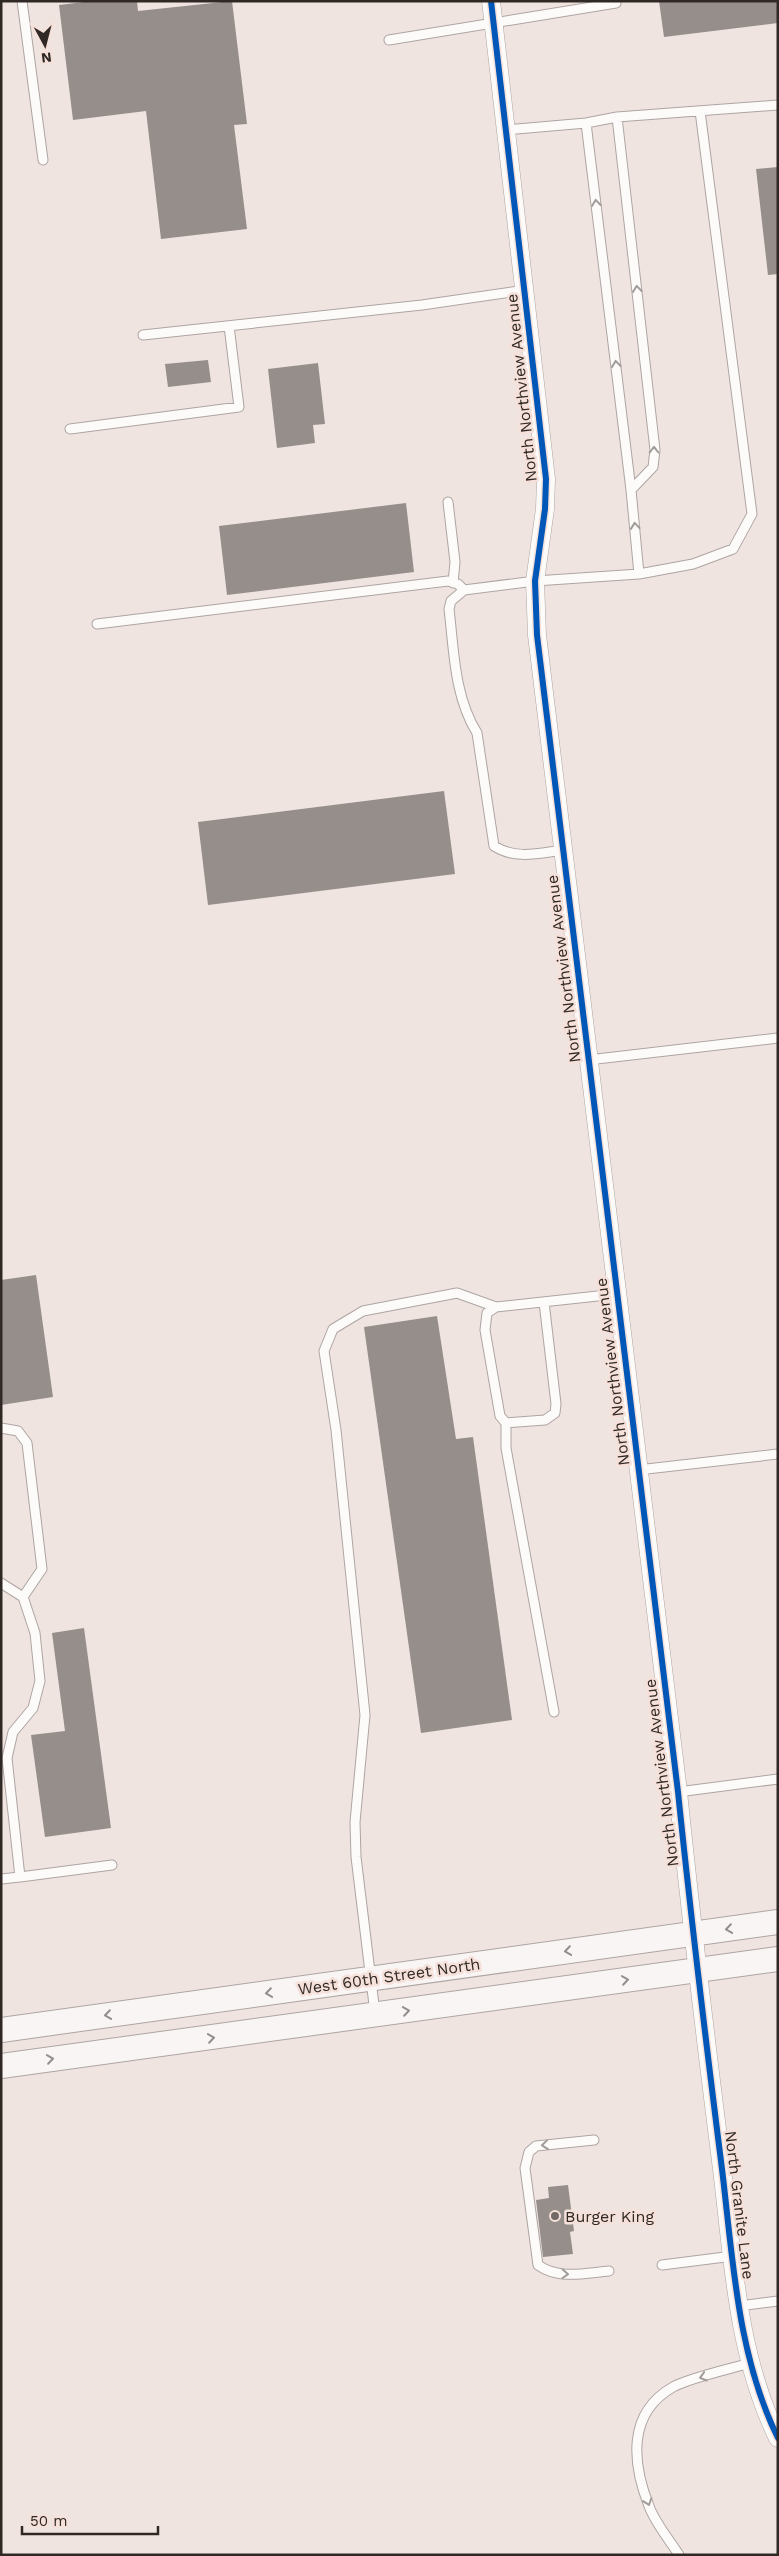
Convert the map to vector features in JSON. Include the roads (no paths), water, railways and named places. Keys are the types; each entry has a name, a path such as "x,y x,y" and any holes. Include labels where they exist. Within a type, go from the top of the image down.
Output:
{"main road":[{"name":"West 60th Street North","path":"1,2030 778,1922"},
{"path":"1,2066 778,1959"}],"street":[{"name":"North Northview Avenue","path":"491,1 546,479 545,509 535,581 537,635 637,1470 678,1792 697,1970"},
{"name":"North Granite Lane","path":"697,1970 740,2306 750,2363 760,2396 778,2438"}],"lane":[{"path":"22,1 43,160"},
{"path":"389,40 616,4 616,1"},
{"path":"506,130 617,117 778,105"},
{"path":"563,850 519,856 503,852 494,846 477,733 469,720 460,695 449,609 451,601 464,590 535,581 639,574 693,564 733,549 752,514 700,111"},
{"path":"617,117 655,450 653,467 632,490"},
{"path":"586,122 632,490 639,574"},
{"path":"143,335 422,305 525,290"},
{"path":"70,429 240,407 229,326"},
{"path":"448,502 455,562 453,582"},
{"path":"97,624 439,582 453,582 464,590"},
{"path":"588,1060 778,1038"},
{"path":"375,2015 356,1858 355,1822 365,1715 336,1430 324,1351 333,1329 363,1311 457,1293 496,1307"},
{"path":"554,1712 506,1448 506,1423 500,1416 485,1330 486,1313 496,1307 616,1294"},
{"path":"506,1423 545,1420 554,1413 556,1404 544,1302"},
{"path":"1,1428 18,1431 27,1443 42,1569 24,1597"},
{"path":"637,1470 778,1454"},
{"path":"1,1583 24,1597 35,1633 40,1681 33,1708 13,1732 7,1758 20,1877"},
{"path":"678,1792 778,1779"},
{"path":"1,1879 112,1865"},
{"path":"594,2140 536,2146 529,2152 525,2168 538,2266 549,2273 569,2275 609,2271"},
{"path":"662,2264 733,2256"},
{"path":"740,2306 778,2300"},
{"path":"679,2555 649,2507 636,2462 639,2427 647,2408 673,2386 750,2363"}],"place":[{"name":"Burger King","path":"555,2216"}]}
